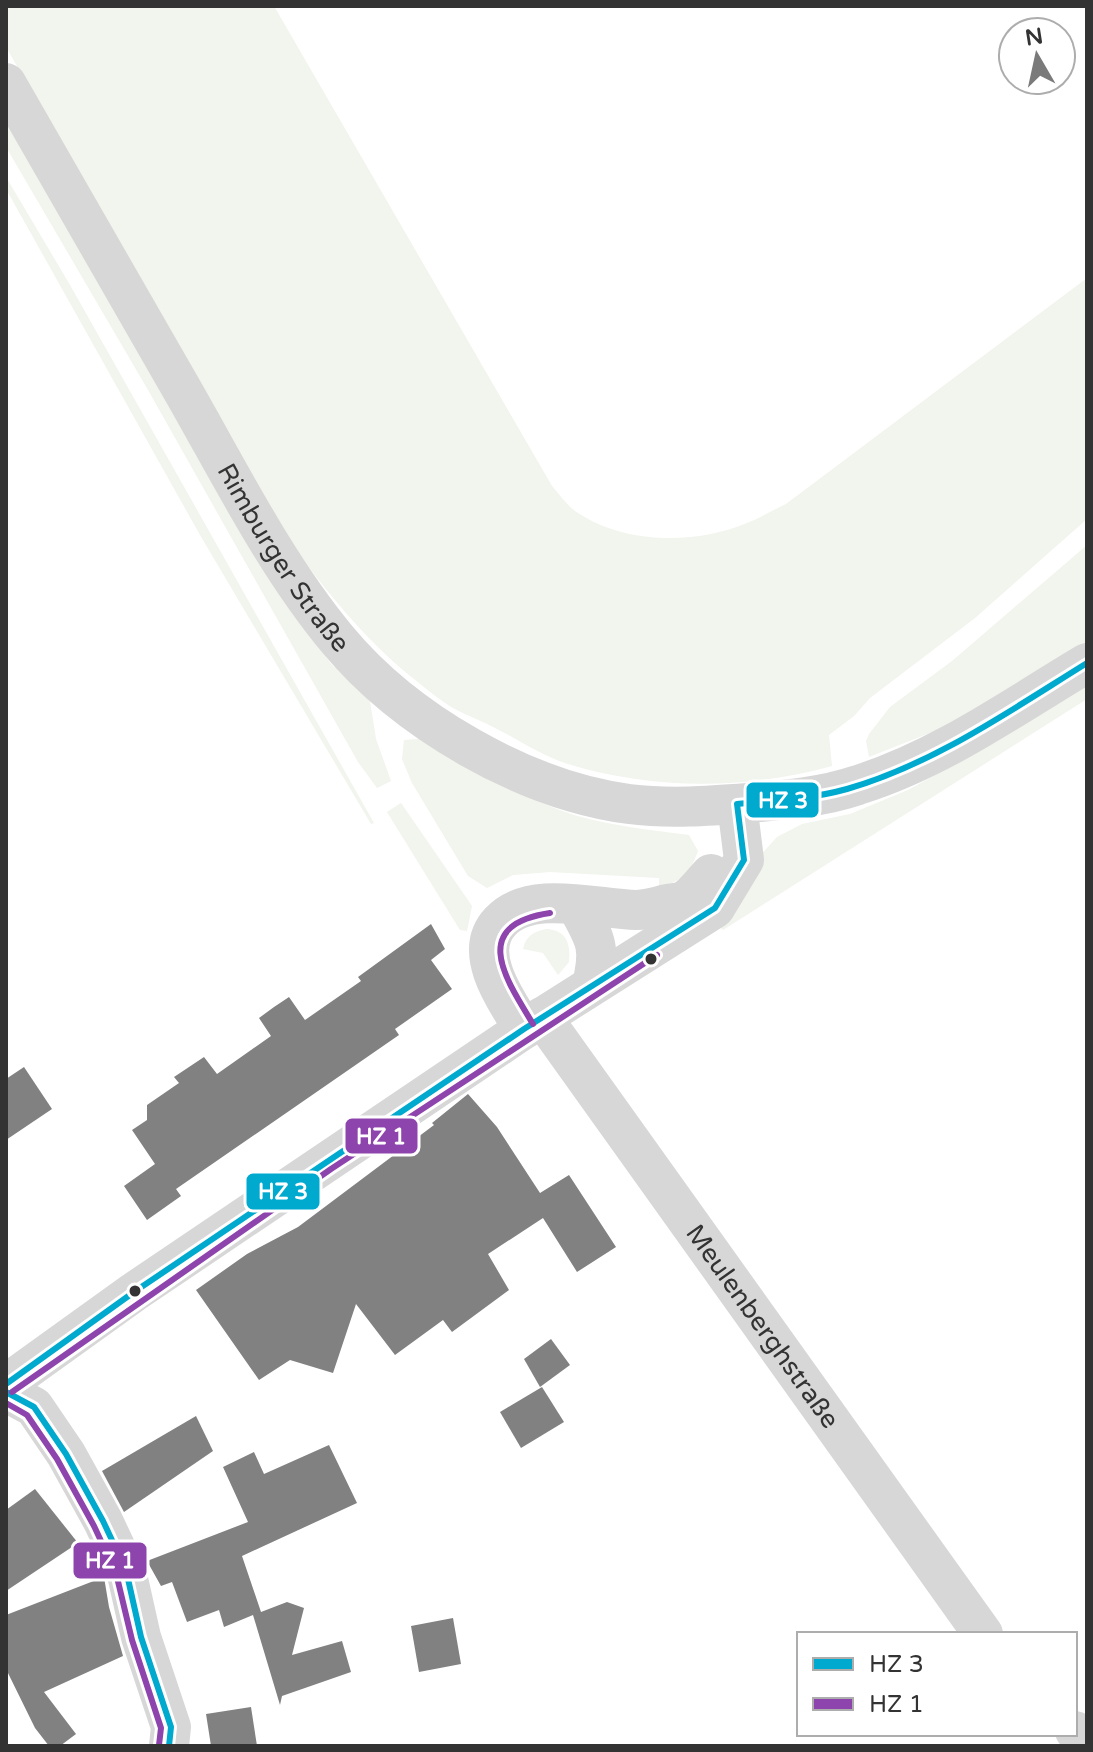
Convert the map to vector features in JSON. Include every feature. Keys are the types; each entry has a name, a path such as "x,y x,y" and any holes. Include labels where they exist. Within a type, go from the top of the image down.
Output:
{"street":[{"name":"Rimburger Straße","path":"6,83 279,558 337,639 376,680 440,729 508,769 628,804 694,807 793,800 857,786 921,760 1087,663"},
{"path":"533,1023 499,987 489,955 496,925 511,911 529,905 549,903 641,910 685,900 720,865 737,804"},
{"path":"6,1384 134,1292 533,1023 715,908 744,860 737,804"},
{"path":"577,906 592,932 599,956 592,985"},
{"name":"Meulenberghstraße","path":"533,1023 982,1632"},
{"path":"6,1392 34,1407 66,1454 126,1570 141,1637 171,1727 169,1746"}],"shaded area":[{"path":"6,6 274,6 552,486 574,510 617,531 661,538 705,535 747,523 786,504 1087,278 1087,519 975,618 870,698 854,716 829,735 832,766 766,779 700,784 633,779 600,773 549,757 453,708 409,675 376,646 346,613 291,544 6,47"},
{"path":"6,116 280,595 332,665 370,701 376,739 391,781 377,788 358,762 148,390 6,147"},
{"path":"6,177 374,823 371,824 200,535 6,189"},
{"path":"1087,545 1087,644 950,725 869,757 866,741 890,707 952,661"},
{"path":"1087,685 1087,699 723,930 720,927 758,858 777,837 802,824 850,814 908,790 1001,739"},
{"path":"419,739 476,771 554,808 617,825 689,835 698,851 695,859 684,876 659,888 659,878 550,872 513,875 487,888 468,876 412,783 402,759 404,740"},
{"path":"401,803 472,906 467,931 460,930 387,812"},
{"path":"546,929 563,935 568,943 569,962 558,975 543,953 523,949 531,935"}],"building":[{"path":"431,924 445,949 431,960 452,989 395,1029 399,1035 176,1189 181,1196 147,1220 124,1186 155,1164 132,1130 147,1120 147,1105 179,1083 174,1077 204,1057 217,1074 271,1036 259,1018 289,997 305,1020 361,981 358,977"},
{"path":"24,1067 52,1109 6,1140 6,1079"},
{"path":"468,1094 497,1127 540,1193 569,1175 616,1247 577,1272 543,1218 488,1254 509,1290 452,1332 443,1320 395,1355 356,1304 333,1373 290,1360 259,1380 196,1290 247,1254 298,1227 434,1125 432,1123"},
{"path":"551,1339 570,1365 540,1387 524,1359"},
{"path":"542,1387 564,1422 521,1448 500,1412"},
{"path":"196,1416 213,1451 124,1512 102,1471"},
{"path":"329,1445 357,1503 242,1556 261,1612 287,1602 304,1608 292,1655 342,1641 351,1672 282,1696 280,1705 253,1615 224,1627 219,1610 187,1622 172,1582 161,1586 147,1561 248,1522 223,1467 254,1452 264,1474"},
{"path":"35,1489 78,1543 6,1591 6,1510"},
{"path":"104,1577 123,1656 44,1692 76,1734 60,1746 49,1746 35,1728 6,1669 6,1615"},
{"path":"453,1618 461,1664 419,1672 411,1626"},
{"path":"251,1707 257,1746 211,1746 206,1714"}],"transit line":[{"path":"6,1384 134,1292 524,1029 715,908 744,860 737,804 820,795 879,778 941,751 1087,663"},
{"path":"533,1024 505,972 501,956 502,941 509,929 525,919 550,913"},
{"path":"12,1392 331,1169 657,955"},
{"path":"6,1392 34,1407 66,1454 126,1570 141,1637 171,1727 169,1746"},
{"path":"6,1403 27,1415 57,1459 116,1573 132,1640 161,1728 159,1745"}]}
